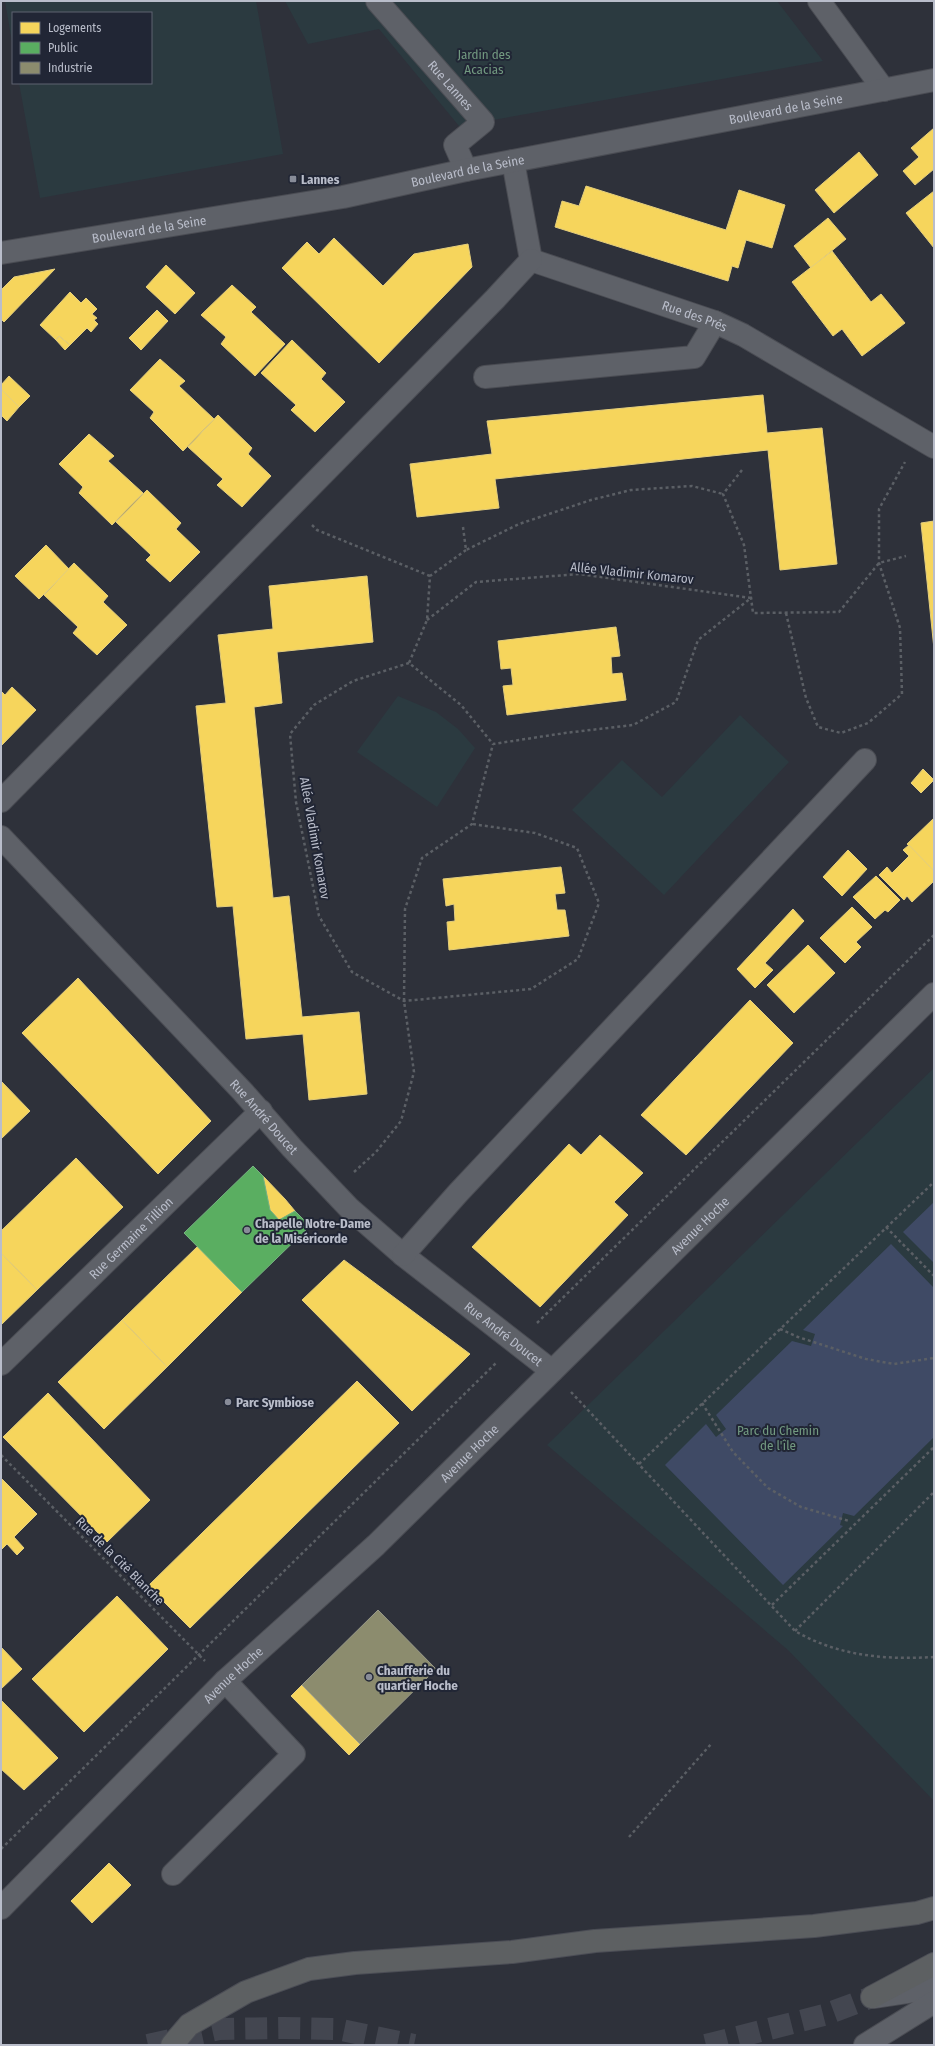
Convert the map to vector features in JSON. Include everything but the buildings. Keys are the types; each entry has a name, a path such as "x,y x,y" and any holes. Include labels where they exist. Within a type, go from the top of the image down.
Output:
{"highway":[{"path":"172,2045 189,2025 246,1992 309,1969 355,1963 512,1952 594,1941 814,1926 917,1913 934,1908"},
{"path":"872,1997 934,1964"}],"street":[{"name":"Rue Lannes","path":"377,1 483,122 455,145 466,170"},
{"path":"819,1 884,90"},
{"name":"Boulevard de la Seine","path":"1,254 343,197 466,170 934,80"},
{"path":"1,801 495,299 530,260 513,161"},
{"name":"Rue des Prés","path":"530,260 715,322 743,335 926,442"},
{"path":"485,377 694,357 715,322"},
{"path":"403,1255 469,1182 865,760"},
{"name":"Rue André Doucet","path":"1,837 261,1111 292,1148 349,1208 403,1255 552,1371"},
{"name":"Avenue Hoche","path":"5,1897 225,1680 376,1545 934,994"},
{"name":"Rue Germaine Tillion","path":"1,1364 261,1111"},
{"path":"173,1874 294,1754 225,1680"},
{"path":"872,1997 934,1988"},
{"path":"865,2045 934,2002"}],"path":[{"path":"786,612 806,698 818,727 841,734 868,723 902,694 900,628 879,563 880,509 926,442"},
{"path":"723,494 742,470"},
{"path":"294,504 317,530 430,576 466,550 519,524 591,500 631,490 692,486 723,494"},
{"path":"723,494 744,545 753,613 839,612 879,563 906,556"},
{"path":"463,527 466,550"},
{"name":"Allée Vladimir Komarov","path":"427,620 476,582 578,574 751,598"},
{"name":"Allée Vladimir Komarov","path":"404,1001 352,972 319,916 296,802 290,734 314,705 353,681 409,663 427,620 430,576"},
{"path":"493,744 565,733 633,725 676,702 698,640 751,598"},
{"path":"409,663 461,705 493,744"},
{"path":"333,1191 376,1152 401,1121 414,1072 404,1001 404,909 422,858 472,824 493,744"},
{"path":"404,1001 532,989 578,960 599,903 577,848 535,833 472,824"},
{"path":"1,1849 934,935"},
{"path":"639,1464 934,1182"},
{"path":"886,1227 934,1276"},
{"path":"780,1329 866,1359 894,1364 934,1358"},
{"path":"552,1371 795,1630 824,1646 852,1654 890,1658 934,1657"},
{"path":"702,1403 733,1452 768,1488 801,1507 849,1521"},
{"path":"772,1605 934,1447"},
{"name":"Rue de la Cité Blanche","path":"1,1456 225,1680"},
{"path":"795,1630 934,1492"},
{"path":"629,1837 712,1743"}],"green space":[{"path":"5,1 256,1 283,154 40,198 19,84 152,84 152,12 12,12 12,42"},
{"name":"Jardin des Acacias","path":"285,1 777,1 823,61 459,126 379,29 308,44"},
{"path":"398,696 436,712 458,729 475,748 437,807 357,752"},
{"path":"740,715 789,762 664,895 572,810 622,760 662,797"},
{"name":"Parc du Chemin de l'île","path":"934,1068 934,1801 788,1650 547,1445"}],"water":[{"path":"934,1202 934,1263 903,1232"},
{"path":"891,1244 934,1288 934,1437 854,1516 843,1513 840,1525 843,1526 783,1585 665,1465 706,1424 716,1437 726,1429 716,1415 792,1341 811,1346 815,1334 803,1330"}],"tunnel":[{"path":"706,2045 824,2015 872,1997"},
{"path":"148,2045 219,2029 283,2028 337,2029 414,2045"}],"place":[{"name":"Lannes","path":"293,179"},
{"name":"Chapelle Notre-Dame de la Miséricorde","path":"247,1230"},
{"name":"Parc Symbiose","path":"228,1402"},
{"name":"Chaufferie du quartier Hoche","path":"369,1677"}]}
